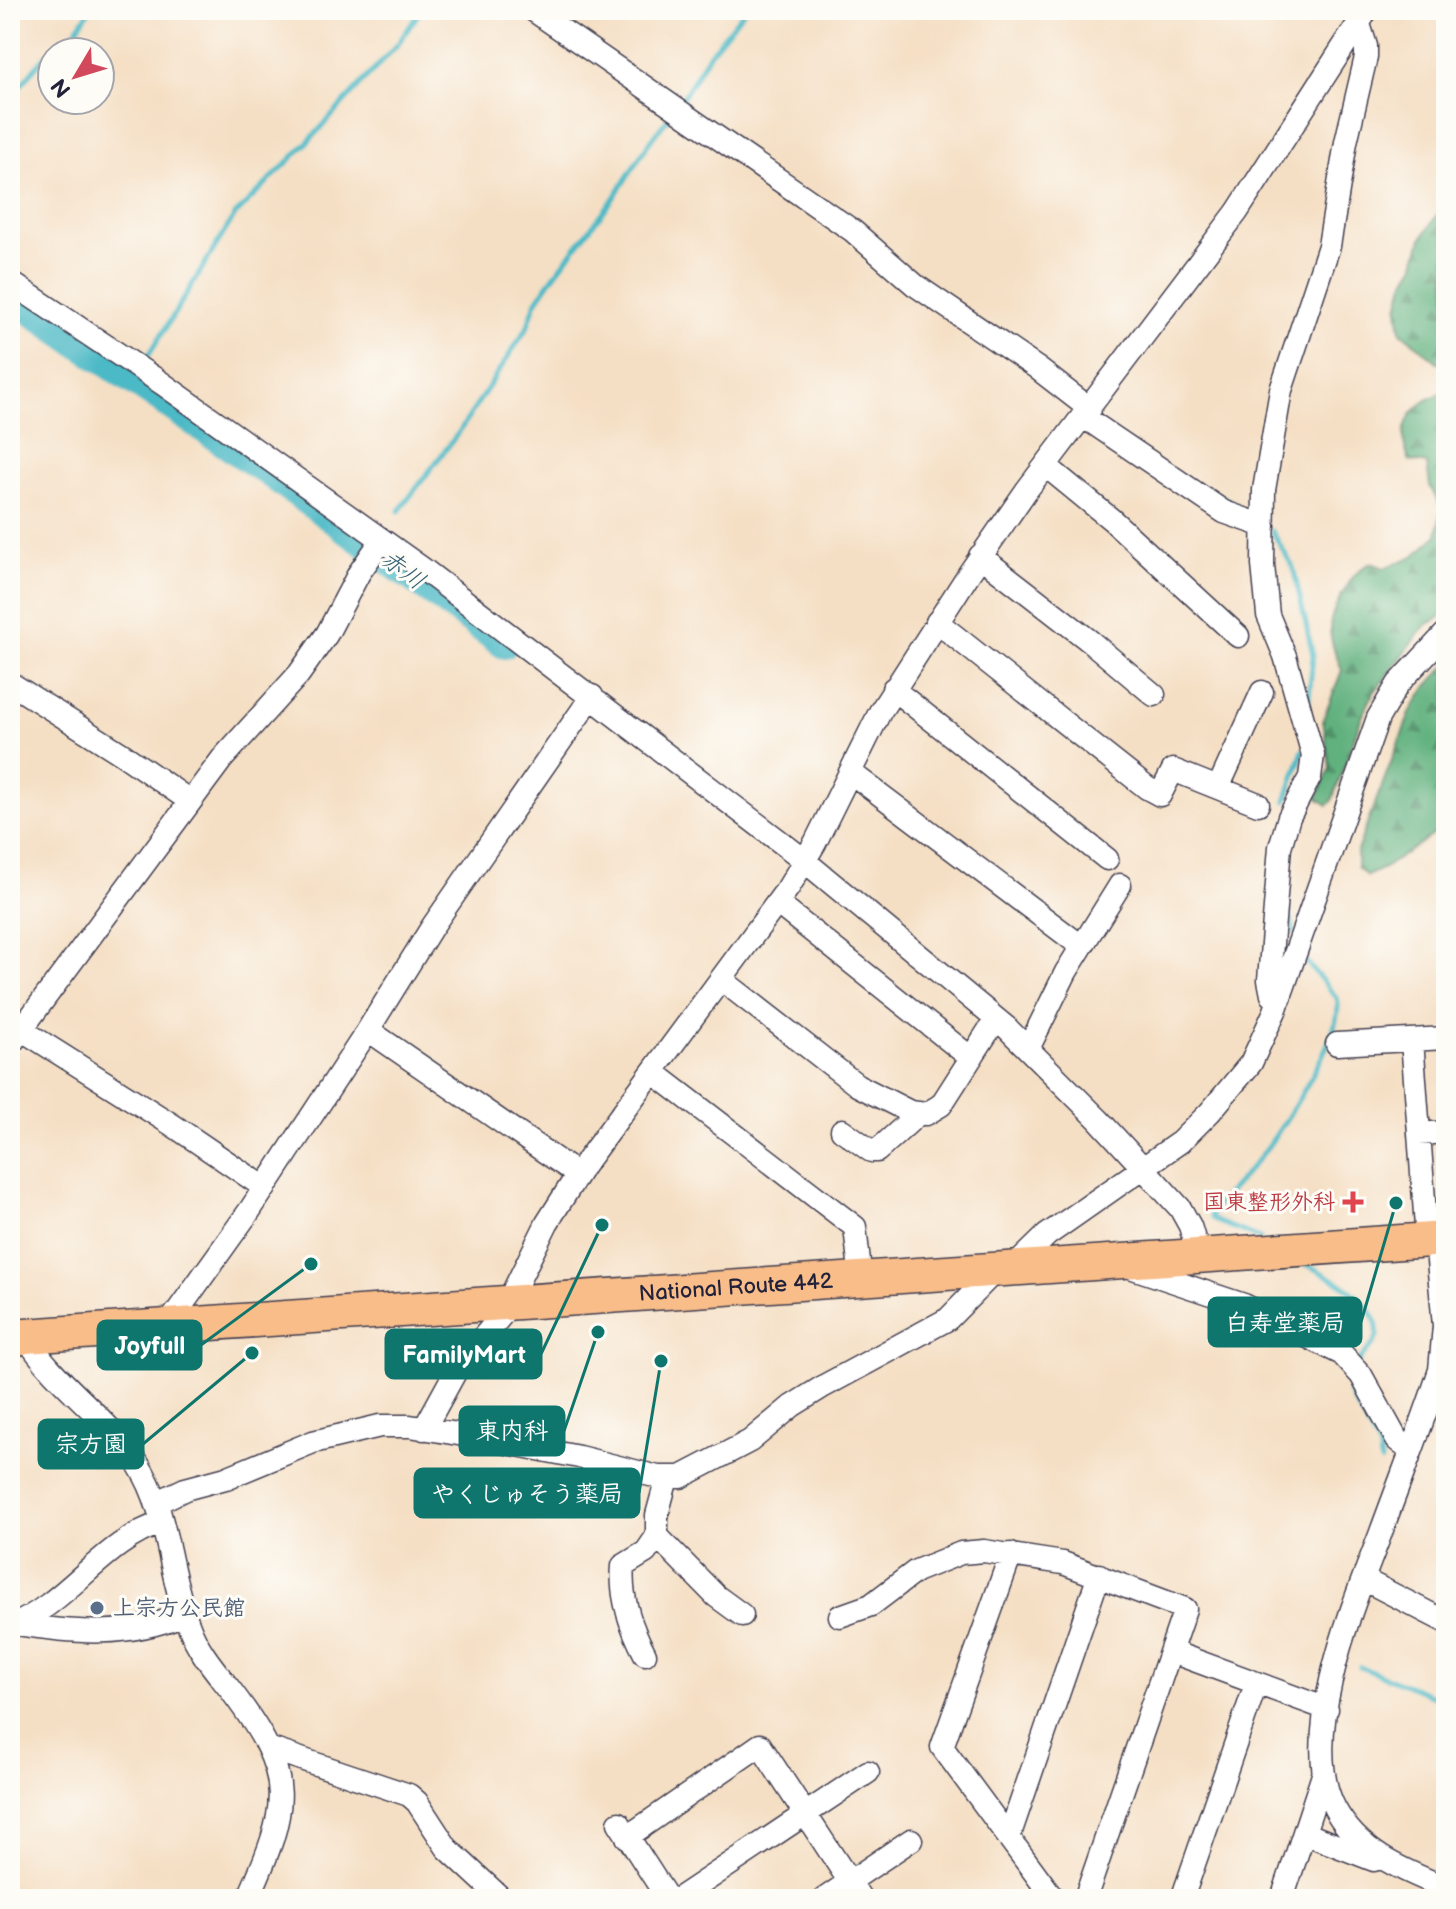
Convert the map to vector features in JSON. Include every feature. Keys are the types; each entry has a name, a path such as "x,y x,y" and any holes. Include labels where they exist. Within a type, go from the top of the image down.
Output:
{"highway":[{"name":"National Route 442","path":"15,1337 1436,1239"}],"street":[{"path":"533,10 853,231 915,285 1037,368 1087,413 1224,512 1264,526"},
{"path":"424,1429 458,1367 508,1304 547,1223 577,1174 778,904 805,861 893,689 980,556 1237,212 1363,17"},
{"path":"1280,999 1272,995 1269,980 1280,847 1289,817 1310,777 1313,755 1285,656 1268,615 1264,575 1266,475 1281,390 1329,246 1346,142 1366,57 1363,17"},
{"path":"10,282 163,384 382,540 592,696 805,861 1028,1049 1186,1217 1199,1256"},
{"path":"1046,466 1112,520 1238,636"},
{"path":"265,1188 174,1126 14,1032 222,759 299,674 327,634 359,573 382,540"},
{"path":"980,556 1154,695"},
{"path":"937,622 1147,788 1160,795 1173,770 1258,804"},
{"path":"13,1625 49,1605 185,1489 226,1478 288,1451 342,1433 380,1426 424,1429 549,1451 667,1478 681,1477 741,1447 792,1406 824,1386 941,1324 1047,1235 1192,1131 1241,1075 1263,1041 1280,999 1378,718 1398,684 1446,633"},
{"path":"10,683 190,801"},
{"path":"893,689 1107,859"},
{"path":"1218,788 1262,692"},
{"path":"167,1326 265,1188 432,927 592,696"},
{"path":"850,772 1081,946"},
{"path":"1028,1049 1081,946 1120,885"},
{"path":"778,904 971,1058"},
{"path":"722,980 857,1085 918,1114 926,1114 941,1105 996,1019"},
{"path":"368,1030 577,1174"},
{"path":"1337,1044 1446,1038"},
{"path":"1412,1040 1419,1134 1443,1306 1443,1355 1436,1383 1341,1645 1322,1741 1323,1775 1336,1811 1355,1835 1378,1856 1414,1875"},
{"path":"653,1072 855,1227 861,1280"},
{"path":"842,1130 871,1151 877,1151 918,1114"},
{"path":"1419,1134 1446,1132"},
{"path":"1115,1262 1244,1305 1342,1354 1361,1375 1397,1440 1411,1451"},
{"path":"15,1337 122,1443 143,1473 159,1513 184,1614 198,1645 271,1749 280,1786 280,1810 271,1843 248,1899"},
{"path":"645,1654 631,1626 621,1582 623,1566 646,1552 657,1536 657,1515 667,1478"},
{"path":"657,1536 716,1596 742,1615"},
{"path":"840,1616 871,1605 916,1571 961,1553 984,1551 1063,1563 1185,1609 1085,1899"},
{"path":"1011,1554 942,1747 1054,1899"},
{"path":"1009,1837 1099,1575"},
{"path":"1363,1579 1446,1622"},
{"path":"13,1625 66,1632 108,1632 154,1626 184,1614"},
{"path":"1172,1652 1327,1709"},
{"path":"1182,1899 1256,1684"},
{"path":"668,1899 623,1830 760,1745 855,1890"},
{"path":"271,1749 409,1795 417,1802 447,1848 502,1899"},
{"path":"678,1899 868,1772"},
{"path":"1282,1899 1323,1775"},
{"path":"1304,1833 1446,1888"},
{"path":"824,1899 855,1890 911,1840"}],"green space":[{"path":"1446,201 1446,369 1401,332 1398,308 1404,283 1414,267 1422,238"},
{"path":"1446,387 1446,610 1426,625 1373,694 1328,805 1317,798 1330,768 1323,720 1342,670 1331,637 1331,619 1339,600 1360,570 1372,563 1384,568 1414,556 1437,536 1441,508 1430,486 1427,464 1410,461 1404,436 1411,414"},
{"path":"1446,665 1446,826 1386,867 1367,876 1357,867 1357,851 1364,832 1411,711 1427,686"}],"waterway":[{"path":"10,99 42,59 75,32 90,10"},
{"path":"144,363 235,215 306,144 397,45 421,10"},
{"path":"679,104 710,53 745,10"},
{"path":"399,511 459,432 527,328 536,302 553,277 613,199 648,144 673,112"},
{"name":"赤川","path":"10,296 267,471 504,644"},
{"path":"1213,492 1236,505"},
{"path":"1272,531 1293,567 1313,655 1308,708"},
{"path":"1286,801 1303,750"},
{"path":"1285,900 1294,932"},
{"path":"1260,1238 1218,1222 1211,1213 1260,1157 1282,1125 1310,1079 1332,1033 1337,998 1302,957"},
{"path":"1303,1263 1351,1291 1371,1312 1377,1336 1359,1362"},
{"path":"1354,1379 1349,1392 1380,1449 1381,1462"},
{"path":"1360,1667 1446,1701"}],"place":[{"name":"国東整形外科","path":"1353,1202"},
{"name":"白寿堂薬局","path":"1396,1203"},
{"name":"FamilyMart","path":"602,1225"},
{"name":"Joyfull","path":"311,1264"},
{"name":"東内科","path":"598,1332"},
{"name":"宗方園","path":"252,1353"},
{"name":"やくじゅそう薬局","path":"661,1361"},
{"name":"上宗方公民館","path":"97,1608"}]}
